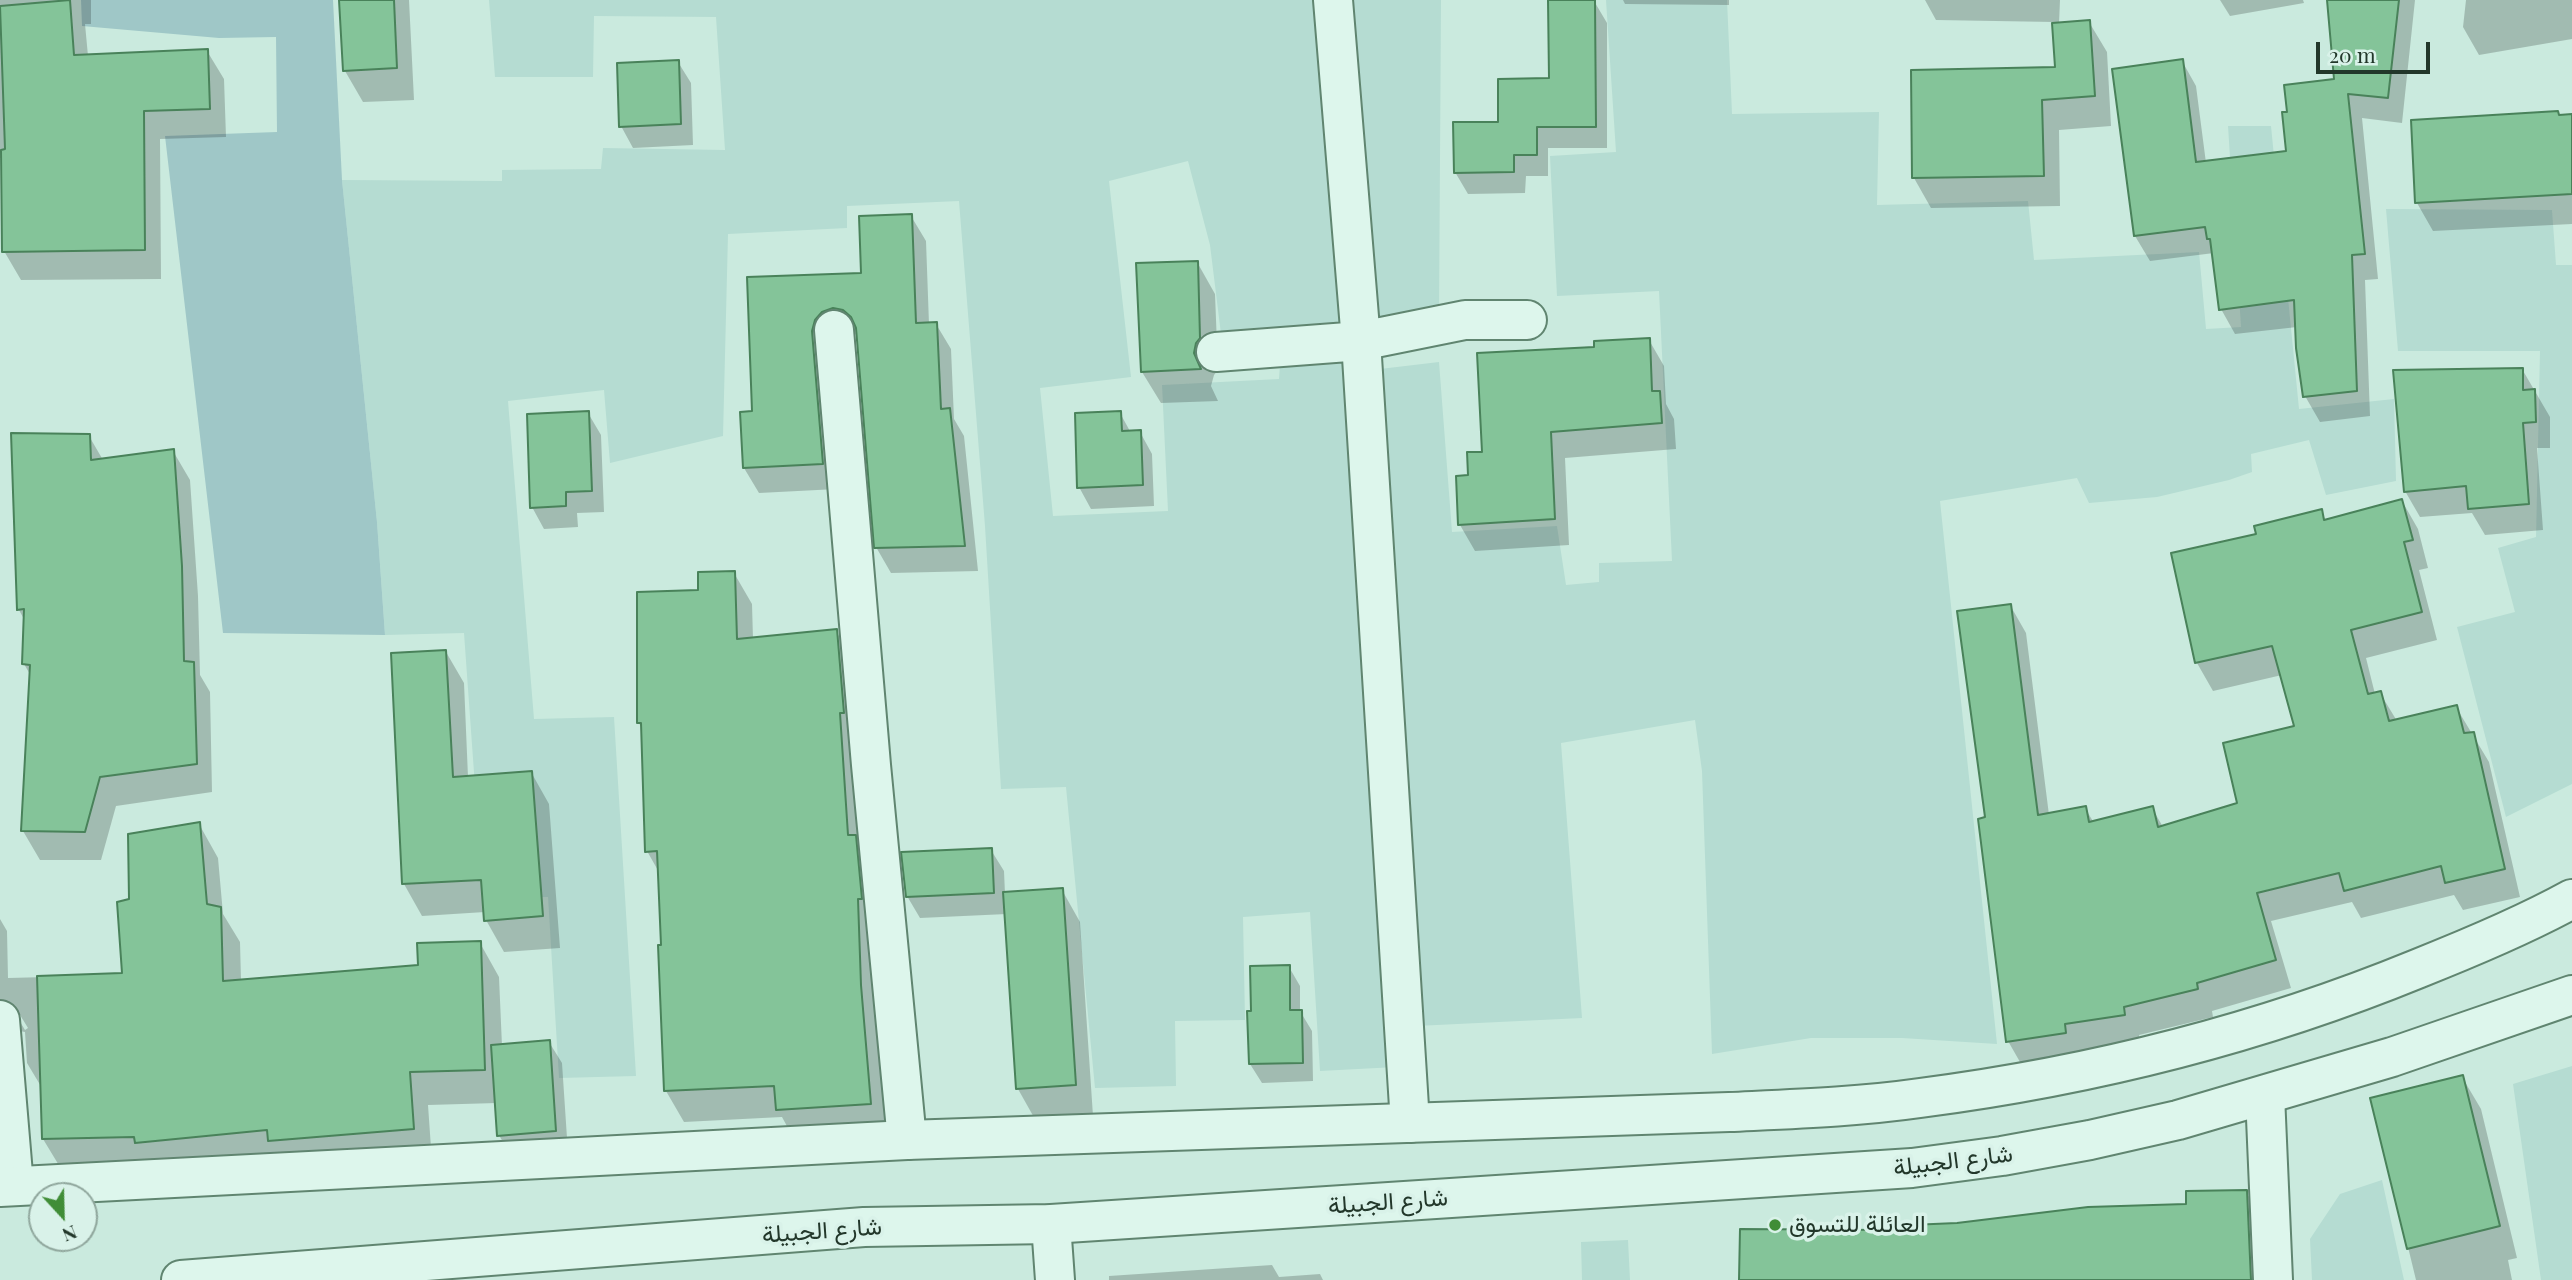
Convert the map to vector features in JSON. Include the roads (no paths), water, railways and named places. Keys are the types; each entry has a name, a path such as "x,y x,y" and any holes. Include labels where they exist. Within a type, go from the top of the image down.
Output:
{"street":[{"path":"1333,0 1361,341 1410,1123"},
{"path":"1216,352 1361,341 1465,320 1527,320"},
{"path":"834,330 872,779 907,1140"},
{"path":"0,1020 7,1187 907,1140 1824,1107 1918,1098 2012,1084 2091,1069 2222,1036 2364,990 2465,950 2572,899"},
{"name":"شارع الجبيلة","path":"181,1280 864,1227 1051,1224 1912,1168 2002,1156 2178,1120 2392,1057 2572,995"},
{"path":"2265,1095 2273,1280"},
{"path":"1051,1224 1055,1280"}],"place":[{"name":"العائلة للتسوق","path":"1775,1225"}]}
